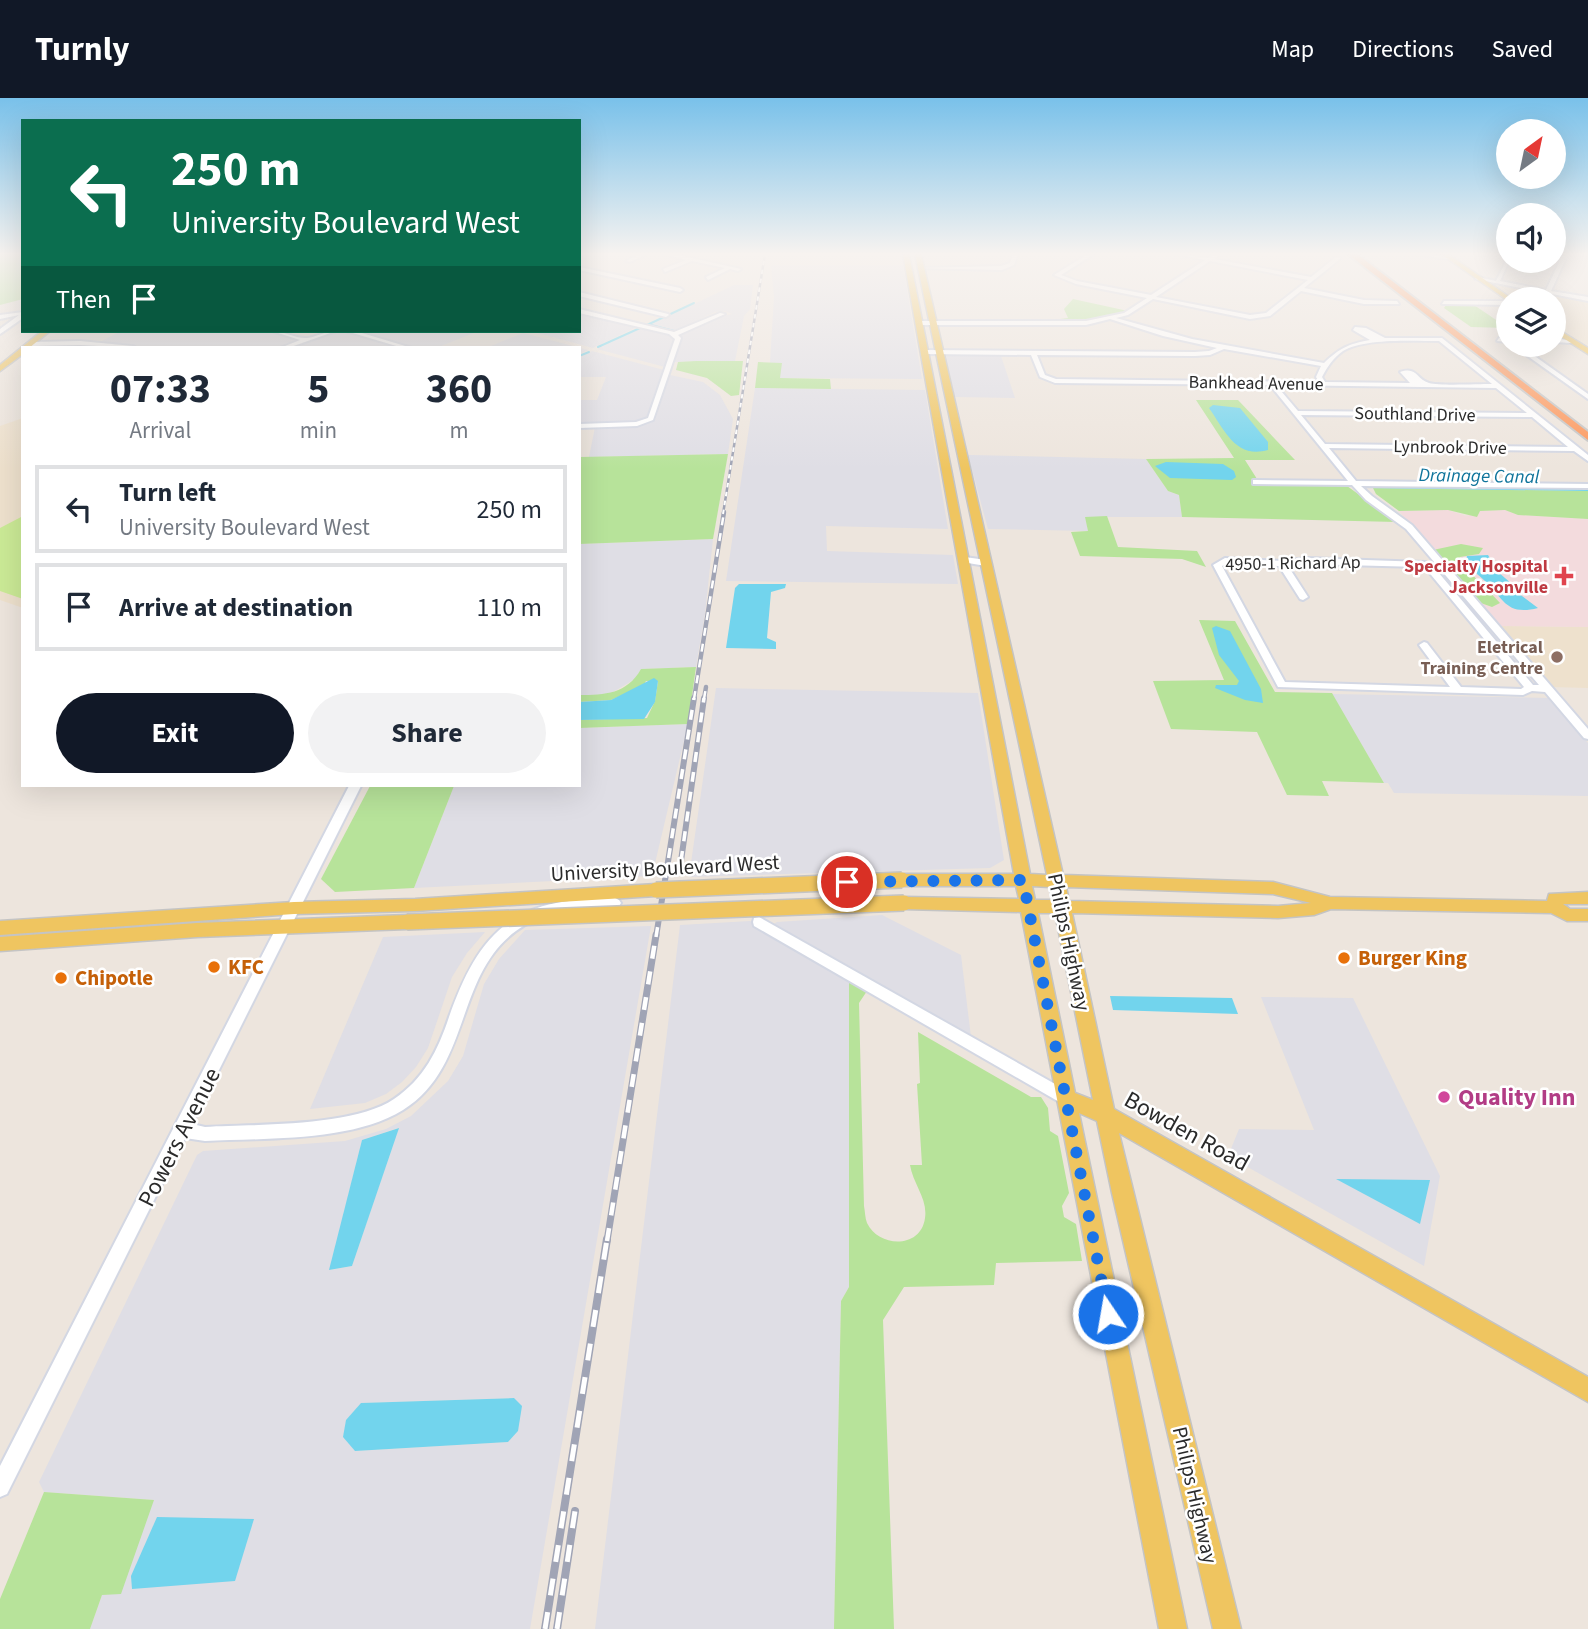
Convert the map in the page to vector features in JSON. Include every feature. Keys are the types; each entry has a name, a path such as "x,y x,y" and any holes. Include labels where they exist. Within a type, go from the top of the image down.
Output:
{"highway":[{"path":"1444,325 1588,437"},
{"path":"1456,325 1588,426"}],"main road":[{"name":"Philips Highway","path":"920,325 1023,880 1173,1629"},
{"name":"Philips Highway","path":"934,325 1108,1116 1122,1193 1227,1629"},
{"path":"27,346 44,333"},
{"path":"1566,337 1588,352"},
{"path":"0,369 21,351"},
{"name":"University Boulevard West","path":"0,932 294,908 415,905 684,888 902,880 1023,880 1273,888 1331,903 1554,908 1567,915 1588,915"},
{"path":"1554,908 1555,898 1588,898"},
{"name":"University Boulevard West","path":"0,932 284,926 904,903 1278,912 1314,909 1331,903"},
{"name":"Bowden Road","path":"1066,1098 1108,1116 1588,1390"}],"street":[{"path":"639,325 675,334 695,325"},
{"path":"1133,325 1224,347 1325,365"},
{"path":"1375,341 1355,329 1364,329 1384,340"},
{"path":"282,333 306,340"},
{"path":"290,346 327,333"},
{"path":"356,333 402,346"},
{"path":"581,426 647,422 652,416 678,338 675,334"},
{"path":"1324,384 1319,373 1346,348 1384,340 1440,339 1588,459"},
{"path":"1566,341 1571,341"},
{"path":"40,346 80,343 112,346"},
{"path":"925,352 1203,354 1224,347"},
{"name":"Bankhead Avenue","path":"1033,353 1042,376 1051,380 1497,386"},
{"path":"1532,357 1588,397"},
{"path":"1415,384 1403,372 1412,373 1426,385"},
{"path":"1271,383 1368,498 1409,527 1588,736"},
{"name":"Southland Drive","path":"1296,413 1534,415"},
{"name":"Lynbrook Drive","path":"1324,446 1576,449"},
{"path":"1256,482 1588,486"},
{"path":"965,560 986,563"},
{"name":"4950-1 Richard Ap","path":"1530,688 1426,566 1413,562 1306,561 1282,564 1225,561 1217,567 1282,685 1523,692 1530,688 1547,689"},
{"path":"1282,564 1303,597"},
{"path":"1424,645 1458,690"},
{"name":"Powers Avenue","path":"0,1487 354,787"},
{"path":"183,1130 205,1134 341,1124 384,1112 401,1103 430,1076 446,1046 472,972 499,938 539,913 556,908 615,903"},
{"name":"Bowden Road","path":"758,922 1066,1098"}],"shaded area":[{"path":"581,325 639,326 593,348 537,333 581,333"},
{"path":"649,325 687,325 673,332"},
{"path":"699,325 742,325 735,361 674,362 681,334"},
{"path":"772,325 913,325 922,379 780,378 770,362"},
{"path":"1566,325 1588,325 1588,347 1566,332"},
{"path":"644,327 674,337 665,367 597,349"},
{"path":"117,333 277,333 300,340 285,346 123,346 98,343"},
{"path":"335,333 352,333 397,346 298,346"},
{"path":"364,333 474,333 441,346 410,346"},
{"path":"523,333 573,346 491,346"},
{"path":"592,351 664,370 649,417 637,422 581,424 581,400 597,400 606,377 581,377 581,357"},
{"path":"1000,353 1015,398 955,397 945,355"},
{"path":"670,375 703,382 720,395 733,419 728,454 589,457 595,427 641,426 655,420"},
{"path":"755,388 925,390 948,529 826,526 827,551 953,555 958,584 726,581"},
{"path":"21,419 21,607 0,600 0,426"},
{"path":"968,455 1146,459 1168,491 1179,495 1182,517 1086,517 1088,531 988,529"},
{"path":"1448,510 1466,516 1480,511 1505,510 1518,515 1588,519 1588,627 1499,626 1399,511"},
{"path":"713,539 696,667 641,669 635,679 608,695 581,695 581,544"},
{"name":"Eletrical Training Centre","path":"1499,626 1588,627 1588,688 1551,687"},
{"path":"716,688 978,693 1004,860 990,868 689,877"},
{"path":"1332,694 1550,698 1588,743 1588,796 1394,793 1388,783 1384,783"},
{"path":"688,724 652,876 414,888 454,787 581,787 581,728"},
{"path":"882,915 961,955 971,1037 774,924"},
{"path":"750,921 849,981 849,1287 841,1301 834,1629 595,1629 680,925"},
{"path":"651,926 530,1629 90,1629 102,1595 154,1500 44,1492 39,1482 197,1155 203,1151 345,1141 386,1129 411,1116 448,1081 463,1056 484,984 499,959 525,930","holes":["398,1128 352,1266 330,1270 362,1140","514,1398 518,1431 508,1442 355,1451 346,1420 362,1403"]},
{"path":"485,932 452,977 428,1048 402,1082 386,1094 365,1103 310,1109 383,937"},
{"path":"1261,997 1353,998 1440,1176 1424,1266 1228,1156 1239,1129 1314,1130"}],"green space":[{"path":"1469,325 1496,325 1496,328 1471,327"},
{"path":"743,361 739,395 731,396 707,378 676,370 678,362"},
{"path":"758,362 782,363 780,378 830,379 831,389 755,388"},
{"path":"1196,400 1238,400 1295,460 1245,460 1257,479 1254,481 1257,485 1347,486 1397,522 1182,517 1179,495 1168,491 1146,459 1234,458"},
{"path":"728,454 713,539 581,544 581,457"},
{"path":"1373,488 1588,491 1588,519 1518,515 1505,510 1480,511 1477,517 1448,510 1399,511 1376,494"},
{"path":"1107,516 1118,547 1197,551 1206,567 1182,559 1080,556 1071,532 1088,531 1085,517"},
{"path":"21,517 21,598 0,591 0,528"},
{"path":"1461,544 1483,548 1479,554 1460,557 1473,576 1500,603 1492,607 1478,602 1433,550"},
{"path":"1199,620 1235,621 1275,692 1332,693 1384,783 1322,781 1329,796 1287,795 1257,732 1171,729 1153,681 1224,680"},
{"path":"696,667 688,724 581,728 581,720 647,718 655,701 658,681 646,681 643,686 611,700 581,702 581,695 606,693 622,688 629,684 641,669"},
{"path":"369,787 454,787 414,888 335,892 321,879"},
{"path":"849,981 867,991 859,1003 864,1206 867,1223 873,1231 890,1241 908,1240 922,1228 925,1218 924,1204 910,1165 922,1165 917,1084 920,1083 918,1032 1031,1097 1041,1097 1048,1108 1050,1131 1058,1136 1069,1193 1062,1206 1064,1217 1076,1224 1082,1261 996,1263 994,1285 904,1287 883,1320 894,1629 834,1629 841,1301 849,1287"},
{"path":"44,1492 154,1500 121,1594 102,1595 90,1629 0,1629 0,1599"}],"water":[{"path":"1213,405 1240,408 1268,442 1268,450 1257,452 1239,447 1226,434 1209,408"},
{"path":"1166,462 1223,464 1234,471 1236,477 1232,480 1170,478 1155,466"},
{"path":"1488,555 1498,572 1512,584 1514,590 1538,608 1512,608 1465,563 1467,556"},
{"path":"739,584 786,584 785,588 771,592 767,638 776,642 776,649 726,648 735,588"},
{"path":"1216,626 1230,631 1261,689 1263,703 1245,700 1215,688 1216,685 1237,685 1239,681 1219,655 1212,628"},
{"path":"654,678 658,681 655,702 644,719 581,720 581,702 611,700"},
{"path":"1110,996 1232,998 1238,1014 1113,1010"},
{"path":"399,1128 352,1266 329,1270 362,1140"},
{"path":"1336,1179 1430,1180 1420,1224"},
{"path":"514,1398 522,1406 518,1431 508,1442 355,1451 343,1437 346,1420 361,1403"},
{"path":"157,1517 254,1519 235,1581 132,1589 131,1576"}],"waterway":[{"path":"653,325 674,331"},
{"path":"598,347 640,328"},
{"path":"581,355 589,352"},
{"name":"Drainage Canal","path":"1371,487 1588,490"}],"railway":[{"path":"723,514 753,325"},
{"path":"694,699 724,512"},
{"path":"704,699 706,687"},
{"path":"656,937 694,698"},
{"path":"681,861 704,698"},
{"path":"607,1241 656,935"},
{"path":"545,1629 607,1239"},
{"path":"557,1629 575,1511"}],"place":[{"name":"Specialty Hospital Jacksonville","path":"1564,576"},
{"name":"Eletrical Training Centre","path":"1557,657"},
{"name":"Burger King","path":"1344,958"},
{"name":"KFC","path":"214,967"},
{"name":"Chipotle","path":"61,978"},
{"name":"Quality Inn","path":"1444,1097"}],"route":[{"path":"847,882 1023,880 1108,1314"}]}
